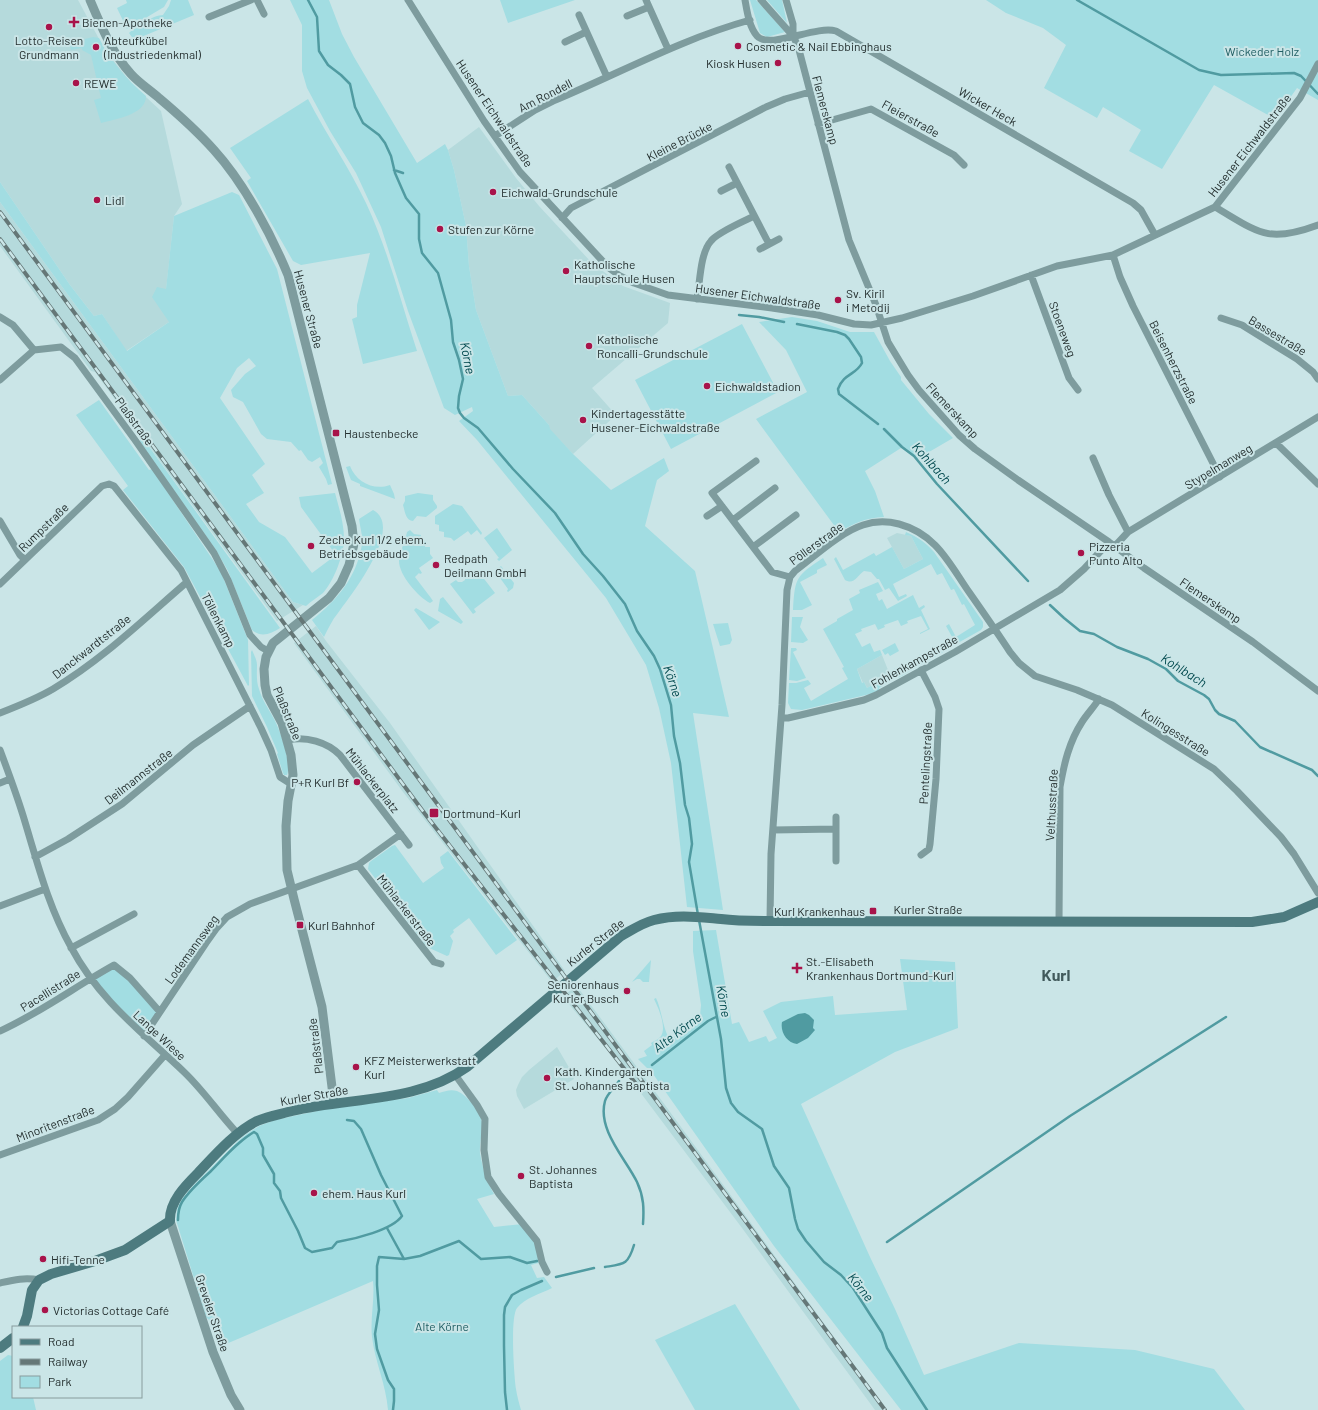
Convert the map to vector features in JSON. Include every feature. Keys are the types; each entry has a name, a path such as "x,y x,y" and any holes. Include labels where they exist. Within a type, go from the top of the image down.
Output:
{"main road":[{"name":"Kurler Straße","path":"170,1221 171,1209 180,1193 238,1134 258,1121 275,1115 316,1105 385,1096 428,1088 456,1076 621,936 654,920 670,916 688,915 741,921 1252,922 1273,920 1294,914 1318,902"},
{"path":"23,1326 27,1316 32,1290 39,1280 51,1274 95,1261 125,1250 170,1221"},
{"path":"0,1348 12,1339"}],"street":[{"name":"Husener Straße","path":"90,0 110,44 131,75 187,123 227,164 258,215 288,275 347,504 354,544 349,565 341,583 329,598 311,614 276,639 268,651"},
{"path":"209,17 251,0"},
{"path":"257,0 264,14"},
{"name":"Husener Eichwaldstraße","path":"408,0 495,136 520,172 609,268 620,276 644,288 668,295 811,314 864,325 902,318 973,296 1057,266 1113,255 1215,207 1300,98 1318,64"},
{"path":"745,0 753,30 757,36 761,39 771,41 793,36"},
{"name":"Flemerskamp","path":"761,0 793,36 801,56 849,240 876,305 888,342 921,393 959,435 976,449 1144,568 1271,655 1318,691"},
{"name":"Flemerskamp","path":"786,0 793,24 793,36"},
{"path":"627,16 648,3 668,49"},
{"path":"579,15 607,77"},
{"name":"Am Rondell","path":"495,136 545,105 668,49 722,27 750,20"},
{"name":"Wicker Heck","path":"793,36 825,29 836,31 1133,203 1141,210 1155,235"},
{"path":"565,42 586,32"},
{"name":"Kleine Brücke","path":"562,218 571,208 766,107 785,99 810,92"},
{"name":"Fleierstraße","path":"818,124 872,109 954,155 964,166"},
{"path":"729,166 769,244"},
{"path":"721,191 738,183"},
{"path":"1215,207 1258,232 1273,235 1288,235 1318,225"},
{"path":"697,299 703,261 710,241 754,216"},
{"path":"760,249 780,238"},
{"name":"Beisenherzstraße","path":"1113,255 1120,277 1133,306 1220,477"},
{"name":"Stoeneweg","path":"1031,275 1069,378 1078,390"},
{"path":"0,317 13,325 34,350 0,380"},
{"name":"Bassestraße","path":"1220,318 1242,325 1297,358 1305,364 1318,379"},
{"name":"Plaßstraße","path":"34,350 60,348 75,358 135,440 214,553 228,580 250,635 261,647 268,651 264,669 265,685 270,703 282,723 288,740 294,770 288,801 286,826 287,870 322,1006 334,1103"},
{"name":"Stypelmanweg","path":"1112,544 1128,532 1318,417"},
{"path":"1276,443 1318,484"},
{"path":"1093,458 1109,495 1128,532"},
{"path":"756,461 712,493 772,572 790,578"},
{"name":"Töllenkamp","path":"102,486 109,484 114,486 181,570 250,706 271,750 280,777 291,784"},
{"name":"Rumpstraße","path":"0,584 102,486"},
{"path":"733,520 775,488"},
{"path":"707,516 722,506"},
{"path":"753,547 796,515"},
{"path":"0,521 25,560"},
{"name":"Pöllerstraße","path":"781,718 787,590 790,578 795,571 845,534 862,525 872,523 893,523 910,528 926,536 933,542 950,563 995,628"},
{"name":"Fohlenkampstraße","path":"781,718 788,718 864,700 876,695 1052,595 1069,583 1112,544"},
{"name":"Danckwardtstraße","path":"0,713 42,695 75,675 126,635 187,582"},
{"name":"Kolingesstraße","path":"995,628 1010,652 1028,672 1043,680 1099,699 1112,705 1214,769 1281,837 1294,854 1318,894"},
{"name":"Pentelingstraße","path":"921,670 936,697 939,710 936,779 930,844 929,849 921,855"},
{"name":"Velthusstraße","path":"1059,922 1060,787 1062,773 1073,737 1099,699"},
{"name":"Deilmannstraße","path":"35,857 68,839 122,804 194,745 250,706"},
{"path":"770,921 773,830 781,718"},
{"name":"Mühlackerplatz","path":"288,740 301,738 327,745 334,749 409,845"},
{"name":"Lange Wiese","path":"0,750 45,889 71,948 90,978 118,1011 184,1073 238,1134"},
{"path":"0,783 10,779"},
{"path":"836,817 836,861"},
{"path":"773,830 836,829"},
{"path":"291,889 358,865 401,834"},
{"name":"Mühlackerstraße","path":"358,865 434,962 441,964"},
{"path":"0,906 45,889"},
{"name":"Lodemannsweg","path":"144,1036 216,929 227,917 250,904 291,889"},
{"path":"71,948 134,914"},
{"path":"90,978 114,964 130,978 160,1012"},
{"name":"Pacellistraße","path":"0,1031 12,1026 59,999 90,978"},
{"name":"Minoritenstraße","path":"0,1155 98,1120 115,1109 128,1097 165,1055"},
{"path":"456,1076 477,1104 485,1119 484,1150 488,1177 499,1194 537,1241 542,1262 547,1272"},
{"name":"Greveler Straße","path":"170,1221 213,1352 231,1395 240,1410"},
{"path":"0,1283 17,1279 32,1278 39,1280"}],"shaded area":[{"path":"0,0 78,0 105,50 132,84 161,111 182,204 174,216 166,290 169,322 126,351 102,314 94,316 70,285 0,182"},
{"path":"479,127 516,178 539,206 592,263 623,286 670,303 668,323 592,388 616,415 573,454 549,429 549,425 522,395 508,396 476,310 469,266 466,226 454,170 448,150"},
{"path":"0,202 293,602 303,605 277,621 95,372 91,371 0,246"},
{"path":"897,533 911,536 923,559 904,569 887,538"},
{"path":"316,626 390,723 565,971 552,982 403,792 294,643"},
{"path":"882,655 890,675 867,688 864,682 863,683 857,669"},
{"path":"576,985 887,1410 875,1410 742,1228 619,1064 563,997"},
{"path":"805,1013 814,1020 813,1028 815,1030 808,1038 797,1044 790,1042 783,1033 782,1022 798,1014"},
{"name":"Kath. Kindergarten St. Johannes Baptista","path":"557,1047 574,1076 574,1079 524,1109 517,1096 516,1090 522,1077"}],"green space":[{"path":"126,0 168,0 164,7 127,29 117,8 127,3"},
{"path":"171,0 188,0 194,15 134,40 129,33 145,21 159,15 163,15"},
{"path":"290,0 329,0 342,34 354,57 417,163 445,144 454,170 466,226 469,266 476,310 508,396 522,395 573,454 611,490 664,458 669,471 657,480 645,526 695,571 729,717 693,713 723,910 687,907 671,763 659,708 646,665 606,598 477,440 459,421 473,411 472,407 455,415 444,408 408,311 381,227 356,173 330,131 307,88 302,71 302,25"},
{"path":"500,0 575,0 508,23"},
{"path":"750,0 756,0 785,32 767,37 760,33"},
{"path":"767,0 782,0 787,23"},
{"name":"Wickeder Holz","path":"986,0 1318,0 1318,100 1297,88 1275,119 1214,85 1162,169 1129,151 1141,130 1103,107 1097,118 1044,88 1066,45 1043,28 1006,13"},
{"path":"93,37 99,38 108,54 120,69 146,96 145,102 141,108 135,112 121,118 101,123 94,100 101,98 91,55 82,50 82,48 71,50 70,45 84,43 85,39"},
{"path":"308,99 352,176 374,221 388,258 417,351 363,364 352,319 357,317 357,305 370,253 301,265 293,261 247,181 251,178 230,148"},
{"path":"0,182 70,285 94,316 102,314 127,351 169,322 152,297 157,287 166,289 174,216 232,192 239,195 277,269 332,484 328,485 319,467 323,463 320,457 312,462 308,460 301,450 299,451 291,442 267,439 261,434 243,402 233,397 231,390 245,374 256,366 249,358 237,368 220,398 265,464 252,475 264,493 246,504 259,522 285,537 312,573 336,555 301,507 299,497 335,493 343,527 344,545 338,567 331,582 323,593 306,606 293,602 0,202"},
{"path":"792,317 817,321 850,332 874,332 890,361 901,377 901,380 929,414 953,438 917,459 901,448 865,471 875,491 884,517 871,518 839,532 756,419 807,392 786,350 759,322"},
{"name":"Eichwaldstadion","path":"742,324 778,392 671,449 635,380"},
{"path":"99,400 149,470 152,469 221,572 248,640 248,686 184,567 123,490 128,486 76,415"},
{"path":"142,437 280,628 266,634 259,634 252,630 228,571 216,550 140,442"},
{"path":"350,466 357,477 366,484 378,487 390,485 395,499 360,486 360,484 351,480 346,467"},
{"path":"418,493 433,495 433,500 437,508 426,517 417,516 413,521 408,519 403,505 405,496"},
{"path":"453,504 462,506 482,533 481,535 477,530 471,535 468,531 454,541 451,538 444,537 444,532 439,531 439,525 435,524 435,516"},
{"path":"373,510 381,519 383,531 379,545 363,577 330,625 324,637 312,620 330,604 351,577 356,567 362,544 359,519"},
{"path":"497,528 512,550 499,561 497,559 499,558 484,538"},
{"path":"410,530 414,534 421,535 420,540 426,541 425,547 430,547 430,554 433,558 419,568 422,573 419,573 415,577 433,601 430,603 420,596 405,578 400,566 400,553 407,532"},
{"path":"906,532 922,540 934,552 983,622 983,627 981,630 956,644 946,626 949,624 956,637 975,625 954,589 951,590 942,573 937,575 931,564 893,584 899,597 906,594 907,596 898,601 889,588 885,590 879,579 877,579 871,572 864,571 853,581 845,580 834,559 836,557 843,570 874,553 876,556 892,547 904,569 923,559 911,536 905,535"},
{"path":"823,558 827,565 817,570 817,573 800,582 812,605 802,610 793,610 796,584 799,578 807,569"},
{"path":"501,566 514,583 513,588 508,592 508,589 495,571"},
{"path":"478,571 495,593 474,609 476,612 473,614 450,584 456,580 458,582 462,582 465,580 466,574 473,575"},
{"path":"878,582 883,591 876,594 879,601 882,599 887,609 913,595 919,608 924,605 925,607 921,610 930,629 920,634 928,629 921,616 907,621 908,623 901,626 898,620 884,625 885,627 878,630 875,624 861,629 862,631 855,634 862,647 870,643 874,652 880,650 882,655 857,669 862,683 864,682 867,688 890,675 888,669 893,680 879,688 880,690 870,694 802,710 791,709 788,703 789,683 808,680 811,684 804,688 811,701 848,679 842,668 844,667 823,629 853,610 849,599 860,593 859,590"},
{"path":"443,597 463,622 461,624 438,611 440,599"},
{"path":"416,608 440,622 429,630 414,610"},
{"path":"792,617 803,617 800,627 808,640 803,643 791,642"},
{"path":"728,623 732,640 730,644 720,646 713,624"},
{"path":"946,641 950,648 898,678 894,669 896,668 899,673 922,661 919,655 922,654 925,659 945,648 943,643"},
{"path":"895,643 899,651 890,656 888,653 885,655 882,650"},
{"path":"791,648 796,648 797,650 793,652 806,678 797,681 789,680"},
{"path":"252,650 257,663 257,680 260,693 276,724 285,747 288,763 287,775 284,775 283,773 277,754 278,753 252,696"},
{"path":"395,845 423,883 444,868 440,857 448,851 517,940 496,955 469,918 453,930 454,932 450,936 453,941 449,955 447,956 427,947 368,869 371,861"},
{"path":"716,930 732,1024 739,1022 749,1042 766,1036 769,1042 777,1038 763,1011 781,1002 833,996 835,1015 907,1010 900,959 955,962 958,1028 895,1052 801,1104 924,1375 1019,1343 1135,1350 1214,1369 1245,1410 901,1410 774,1246 653,1074 638,1059 647,1056 644,1051 652,1045 651,1043 661,1036 663,1032 661,1017 654,999 656,998 666,1031 670,1039 700,1016 701,1005 693,951 693,931"},
{"path":"651,960 649,982 643,982 640,979 637,979 632,982"},
{"path":"114,965 159,1012 144,1036 90,978"},
{"path":"437,1090 439,1093 452,1090 461,1093 469,1100 479,1113 482,1122 480,1149 481,1159 487,1179 494,1194 477,1199 494,1227 523,1224 537,1241 542,1262 531,1265 537,1278 544,1277 552,1288 533,1296 524,1302 517,1308 515,1313 513,1334 514,1372 516,1392 521,1410 388,1410 372,1337 373,1281 219,1347 210,1321 206,1317 176,1220 177,1209 182,1199 193,1186 239,1140 259,1126 275,1120 331,1108 408,1098"},
{"path":"735,1304 800,1410 695,1410 655,1340"},
{"path":"8,1355 12,1356 12,1398 33,1398 36,1410 0,1410 0,1361"}],"waterway":[{"name":"Körne","path":"308,0 317,17 319,51 328,65 350,84 355,107 363,123 379,135 385,143 391,156 395,173 406,198 419,214 419,239 422,253 438,273 451,320 453,342 463,379 459,396 458,408 460,413 464,418 478,428 513,469 555,513 583,554 625,604 637,631 654,656 660,669 671,705 674,736 680,763 685,805 689,818 692,844 689,862 698,915"},
{"path":"1077,0 1199,70 1221,75 1294,73 1301,76 1318,94"},
{"name":"Körne","path":"394,170 403,173"},
{"name":"Kohlbach","path":"739,315 784,322"},
{"name":"Kohlbach","path":"797,324 837,332 845,335 849,339 861,357 862,363 857,370 843,380 838,389 839,394 878,424"},
{"name":"Kohlbach","path":"884,429 902,447 914,456 937,484 1028,581"},
{"name":"Kohlbach","path":"1050,605 1080,631 1094,634 1117,647 1148,659 1166,669 1178,681 1209,699 1219,714 1235,721 1260,747 1312,770 1318,776"},
{"name":"Körne","path":"699,920 721,1039 726,1088 731,1103 738,1112 762,1129 774,1166 789,1188 798,1229 824,1262 841,1275 853,1288 882,1333 887,1348 927,1410"},
{"name":"Alte Körne","path":"652,1065 708,1021 716,1017"},
{"path":"887,1242 1070,1116 1226,1017"},
{"name":"Alte Körne","path":"619,1081 606,1098 604,1112 605,1123 614,1144 639,1187 643,1203 643,1224"},
{"path":"178,1220 180,1206 188,1194 236,1145 254,1132 257,1134 263,1148 263,1155 274,1174 274,1183 280,1191 281,1198 305,1248 312,1252 332,1248 337,1242 363,1236 390,1226 402,1216 381,1175 361,1129 354,1121 347,1120"},
{"path":"387,1228 404,1259"},
{"path":"393,1410 394,1389 388,1380 377,1349 375,1334 379,1310 377,1285 377,1266 379,1257 404,1259 420,1256 459,1241 481,1259 510,1257 527,1263 537,1261"},
{"name":"Alte Körne","path":"605,1267 621,1264 627,1260 634,1245"},
{"name":"Alte Körne","path":"556,1277 594,1268"},
{"name":"Alte Körne","path":"507,1410 504,1346 505,1307 512,1295 542,1281"}],"railway":[{"path":"0,212 885,1410"},
{"path":"0,239 425,814 640,1089"}],"place":[{"name":"Bienen-Apotheke","path":"74,22"},
{"name":"Lotto-Reisen Grundmann","path":"49,27"},
{"name":"Cosmetic & Nail Ebbinghaus","path":"738,46"},
{"name":"Abteufkübel (Industriedenkmal)","path":"96,47"},
{"name":"Kiosk Husen","path":"778,63"},
{"name":"REWE","path":"76,83"},
{"name":"Eichwald-Grundschule","path":"493,192"},
{"name":"Lidl","path":"97,200"},
{"name":"Stufen zur Körne","path":"440,229"},
{"name":"Katholische Hauptschule Husen","path":"566,271"},
{"name":"Sv. Kiril i Metodij","path":"838,300"},
{"name":"Katholische Roncalli-Grundschule","path":"589,346"},
{"name":"Eichwaldstadion","path":"707,386"},
{"name":"Kindertagesstätte Husener-Eichwaldstraße","path":"583,420"},
{"name":"Haustenbecke","path":"336,433"},
{"name":"Zeche Kurl 1/2 ehem. Betriebsgebäude","path":"311,546"},
{"name":"Pizzeria Punto Alto","path":"1081,553"},
{"name":"Redpath Deilmann GmbH","path":"436,565"},
{"name":"P+R Kurl Bf","path":"357,782"},
{"name":"Dortmund-Kurl","path":"434,813"},
{"name":"Kurl Krankenhaus","path":"873,911"},
{"name":"Kurl Bahnhof","path":"300,925"},
{"name":"St.-Elisabeth Krankenhaus Dortmund-Kurl","path":"797,968"},
{"name":"Seniorenhaus Kurler Busch","path":"627,991"},
{"name":"KFZ Meisterwerkstatt Kurl","path":"356,1067"},
{"name":"Kath. Kindergarten St. Johannes Baptista","path":"547,1078"},
{"name":"St. Johannes Baptista","path":"521,1176"},
{"name":"ehem. Haus Kurl","path":"314,1193"},
{"name":"Hifi-Tenne","path":"43,1259"},
{"name":"Victorias Cottage Café","path":"45,1310"}],"district":[{"name":"Kurl","path":"1056,974"}]}
